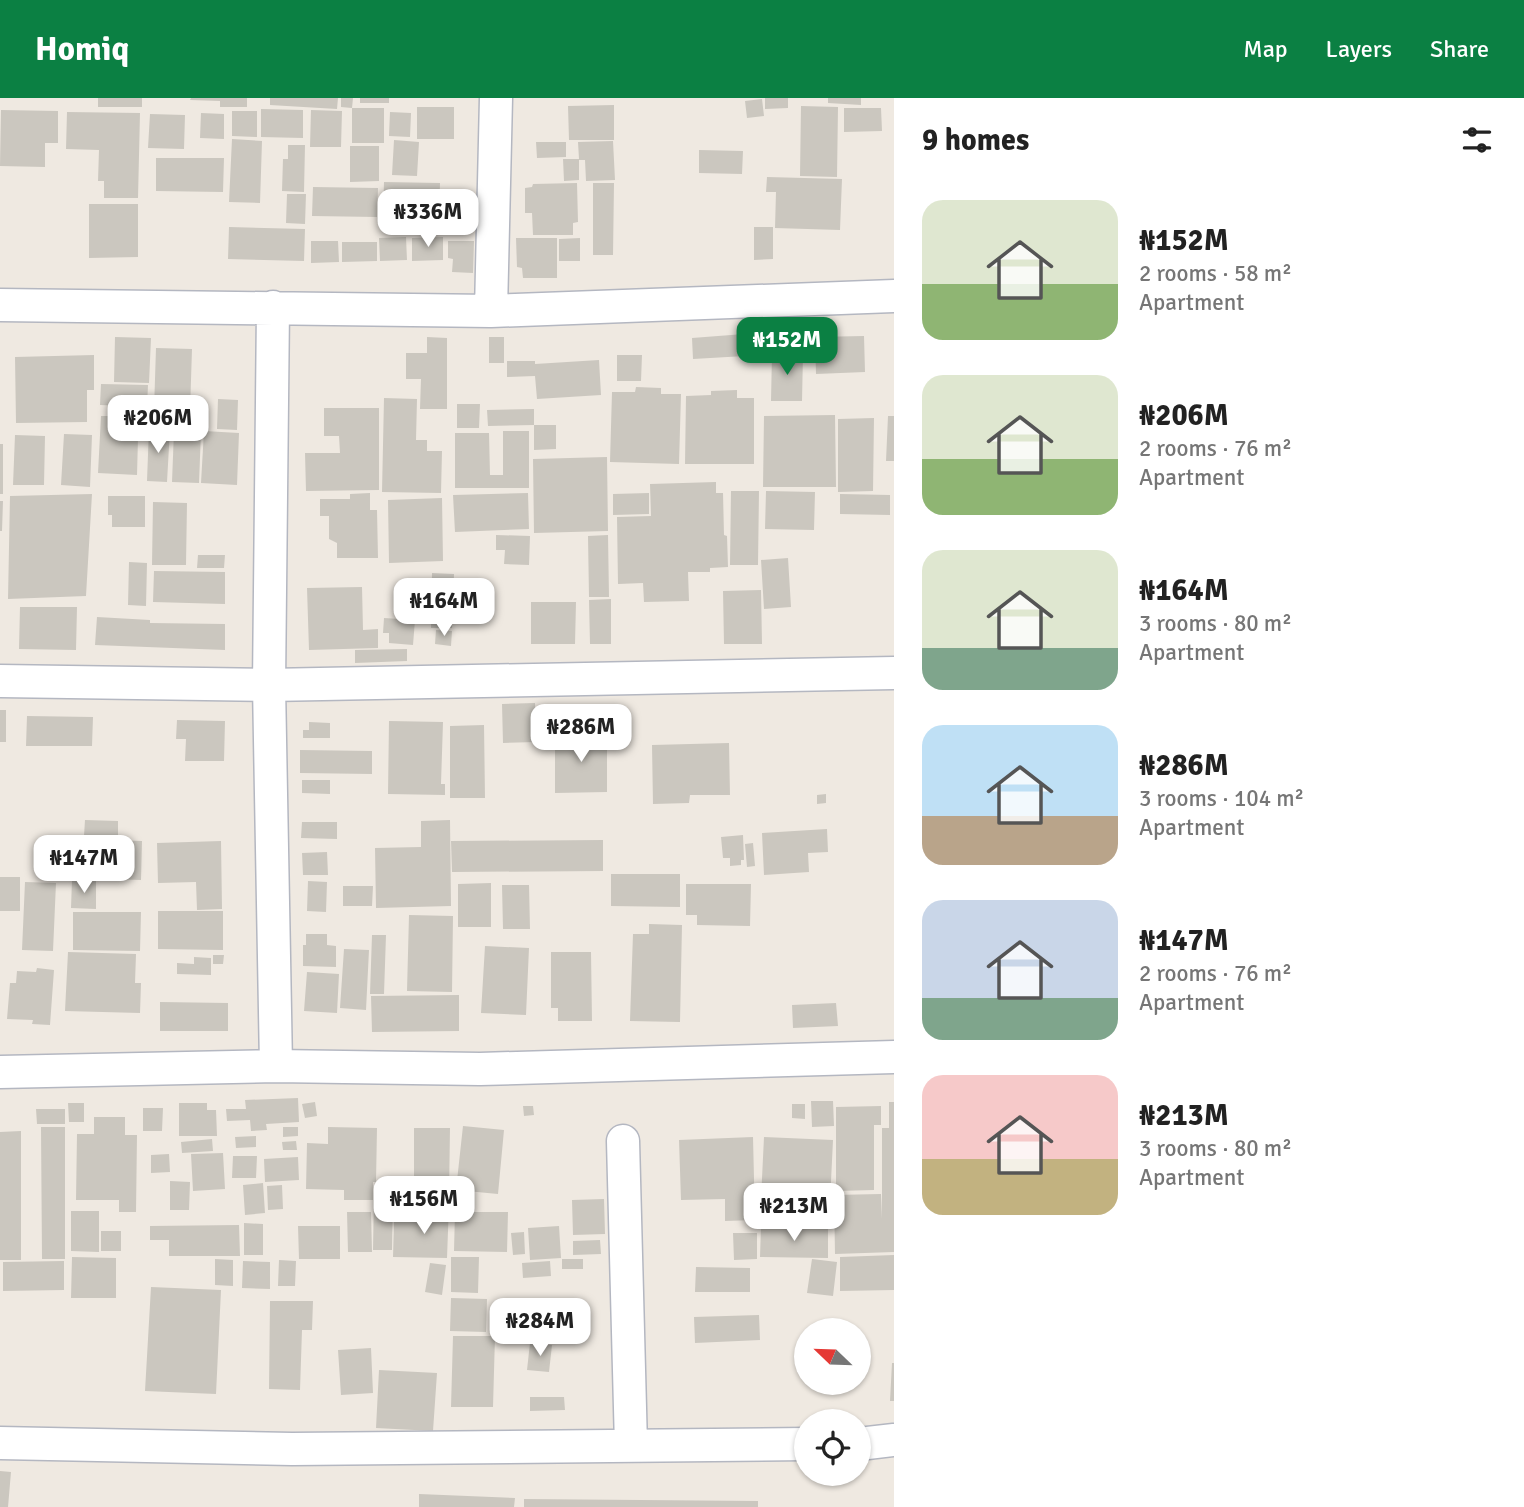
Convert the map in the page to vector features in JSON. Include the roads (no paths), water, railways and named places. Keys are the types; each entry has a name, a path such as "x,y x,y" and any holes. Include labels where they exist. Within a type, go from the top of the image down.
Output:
{"street":[{"path":"491,311 496,98"},
{"path":"0,305 491,311 894,296"},
{"path":"273,307 268,685 276,1066"},
{"path":"0,681 268,685 894,673"},
{"path":"0,1072 276,1066 480,1069 894,1057"},
{"path":"623,1141 631,1446"},
{"path":"871,1443 894,1440"},
{"path":"0,1443 292,1449 794,1444"}]}
